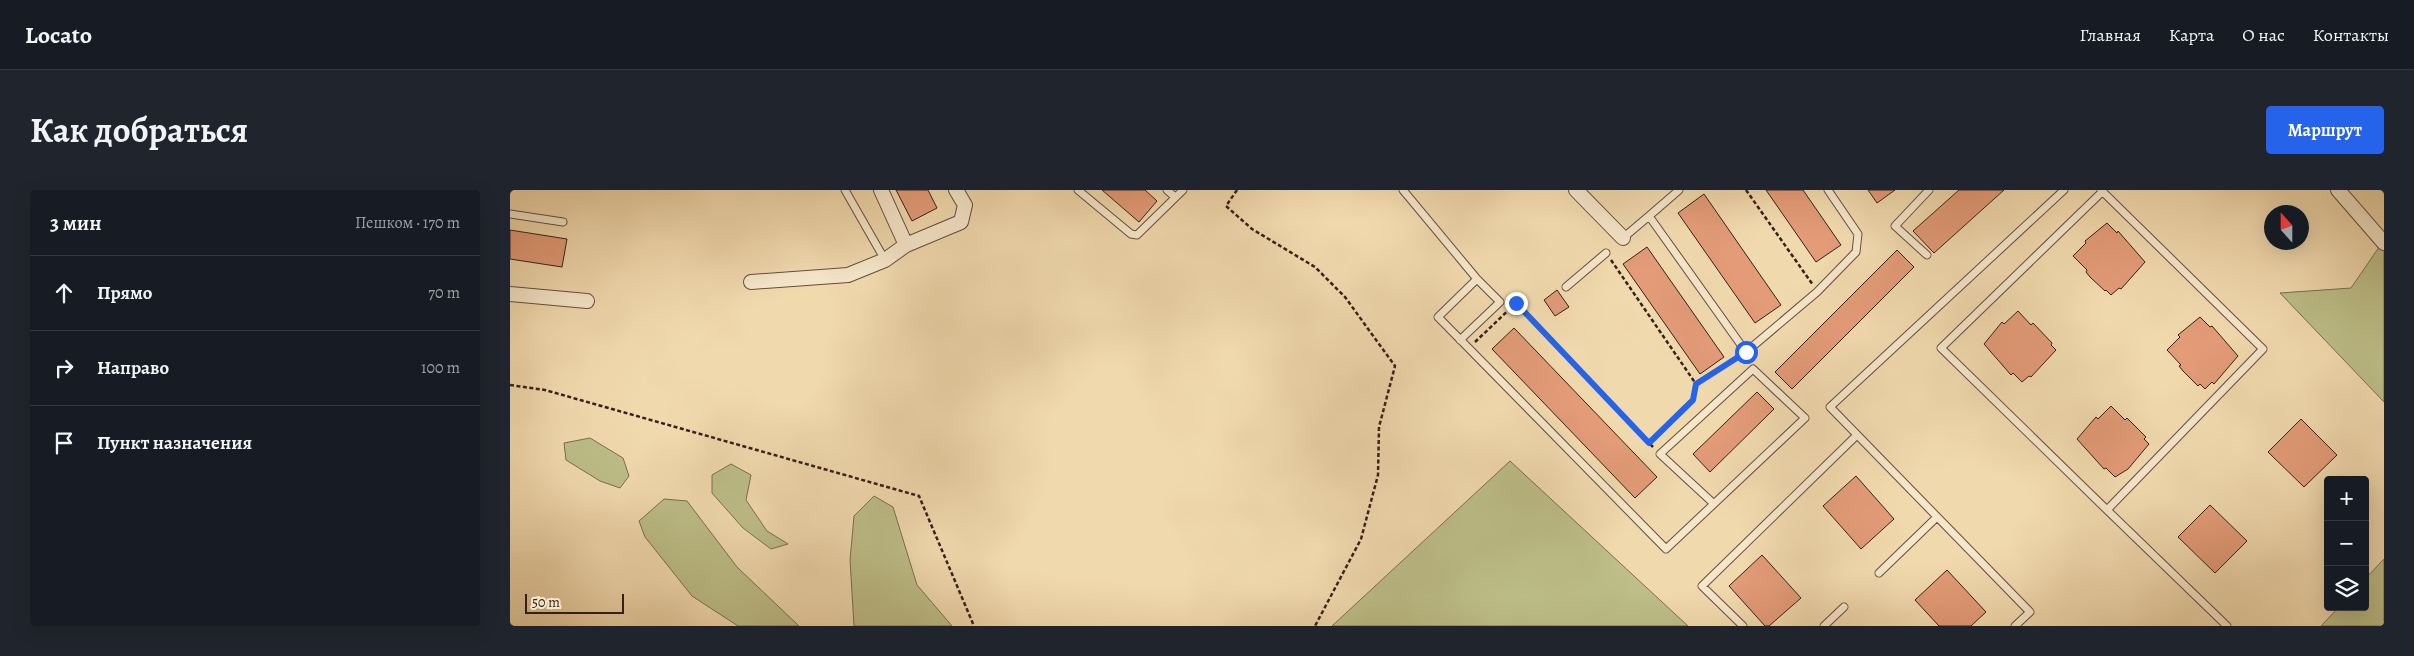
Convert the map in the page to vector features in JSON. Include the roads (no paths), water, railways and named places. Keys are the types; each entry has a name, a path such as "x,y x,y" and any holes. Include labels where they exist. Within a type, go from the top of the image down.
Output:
{"street":[{"path":"881,190 906,245"},
{"path":"751,282 848,275 885,260 906,245 961,222 965,205 956,190"},
{"path":"1576,190 1623,238"},
{"path":"2338,190 2384,243"},
{"path":"510,294 587,301"}],"lane":[{"path":"845,190 885,260"},
{"path":"1078,190 1131,234 1137,235 1183,190"},
{"path":"1167,190 1175,197"},
{"path":"1403,190 1478,279 1500,302 1460,340"},
{"path":"1623,238 1678,190"},
{"path":"1649,216 1746,352 1817,292 1856,252 1858,234 1828,190"},
{"path":"1927,255 1895,226 1929,190"},
{"path":"2015,626 2030,612 1830,407 2064,190"},
{"path":"2107,510 2263,349 2102,191 1941,348 2107,510 2227,626"},
{"path":"510,214 563,222"},
{"path":"1566,287 1606,253"},
{"path":"1478,279 1438,318 1666,550 1713,503 1805,418 1753,369 1660,454 1713,503"},
{"path":"1742,626 1702,586 1857,435"},
{"path":"1879,573 1937,517"},
{"path":"1824,626 1844,607"}]}
